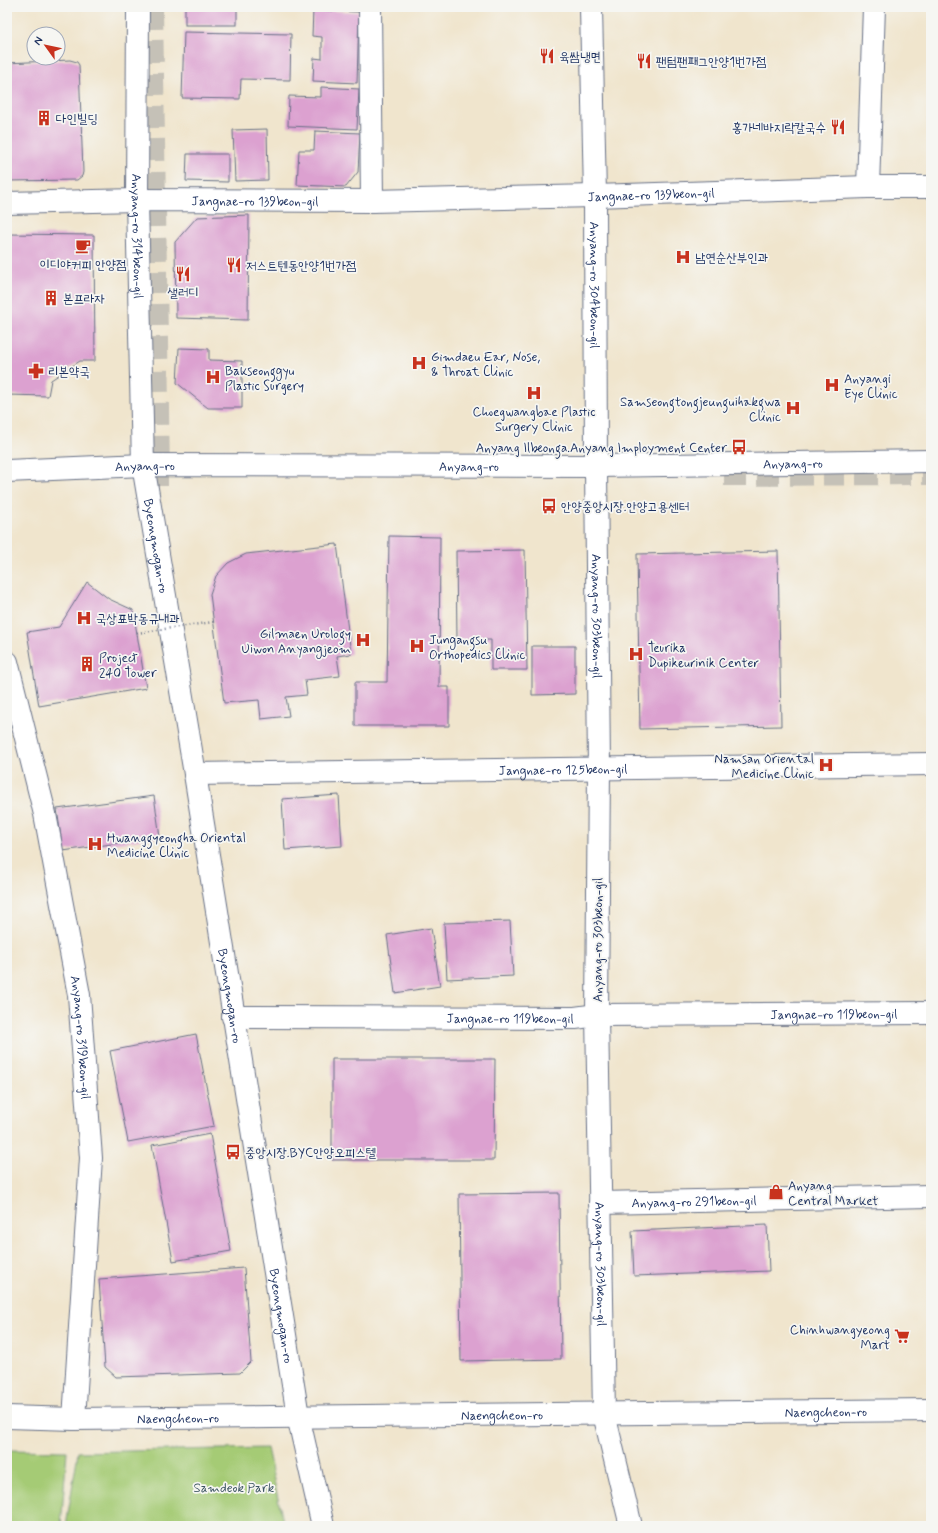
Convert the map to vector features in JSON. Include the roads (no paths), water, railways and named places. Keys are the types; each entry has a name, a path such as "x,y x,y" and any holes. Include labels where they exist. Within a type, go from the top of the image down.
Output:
{"street":[{"name":"Anyang-ro 314beon-gil","path":"138,7 137,200 143,466"},
{"path":"370,7 372,201"},
{"name":"Anyang-ro 304beon-gil","path":"591,7 595,196 596,466"},
{"path":"868,187 874,7"},
{"name":"Jangnae-ro 139beon-gil","path":"7,203 137,200 372,201 595,196 868,187 931,187"},
{"name":"Anyang-ro","path":"7,471 143,466 596,466 931,461"},
{"name":"Byeongmogan-ro","path":"143,466 195,774 298,1416 322,1526"},
{"name":"Anyang-ro 303beon-gil","path":"596,466 599,768 597,1015 604,1414 631,1526"},
{"name":"Anyang-ro 319beon-gil","path":"7,662 45,814 79,995 91,1158 74,1419"},
{"name":"Jangnae-ro 125beon-gil","path":"195,774 931,764"},
{"name":"Jangnae-ro 119beon-gil","path":"233,1017 575,1018 597,1015 931,1013"},
{"name":"Anyang-ro 291beon-gil","path":"600,1203 931,1196"},
{"name":"Naengcheon-ro","path":"10,1417 74,1419 931,1410"}],"tunnel":[{"path":"152,7 159,475 168,475"},
{"path":"724,475 931,474"}],"place":[{"name":"육쌈냉면","path":"547,56"},
{"name":"팬텀팬패그안양1번가점","path":"644,61"},
{"name":"다인빌딩","path":"44,118"},
{"name":"홍가네바지락칼국수","path":"838,127"},
{"name":"이디야커피 안양점","path":"83,246"},
{"name":"남연순산부인과","path":"683,257"},
{"name":"저스트텐동안양1번가점","path":"234,265"},
{"name":"샐러디","path":"183,274"},
{"name":"본프라자","path":"51,298"},
{"name":"Gimdaeu Ear, Nose, & Throat Clinic","path":"419,363"},
{"name":"리본약국","path":"36,371"},
{"name":"Bakseonggyu Plastic Surgery","path":"213,377"},
{"name":"Anyangi Eye Clinic","path":"832,385"},
{"name":"Choegwangbae Plastic Surgery Clinic","path":"534,393"},
{"name":"Samseongtongjeunguihakgwa Clinic","path":"793,408"},
{"name":"Anyang Ilbeonga.Anyang Imployment Center","path":"739,447"},
{"name":"안양중앙시장.안양고용센터","path":"549,506"},
{"name":"국상표박동규내과","path":"84,618"},
{"name":"Gilmaen Urology Uiwon Anyangjeom","path":"363,640"},
{"name":"Jungangsu Orthopedics Clinic","path":"417,646"},
{"name":"Teurika Dupikeurinik Center","path":"636,654"},
{"name":"Project 240 Tower","path":"87,664"},
{"name":"Namsan Oriental Medicine Clinic","path":"826,765"},
{"name":"Hwanggyeongha Oriental Medicine Clinic","path":"95,844"},
{"name":"중앙시장.BYC안양오피스텔","path":"233,1152"},
{"name":"Anyang Central Market","path":"776,1192"},
{"name":"Chinhwangyeong Mart","path":"902,1336"}],"park label":[{"name":"Samdeok Park","path":"234,1487"}]}
